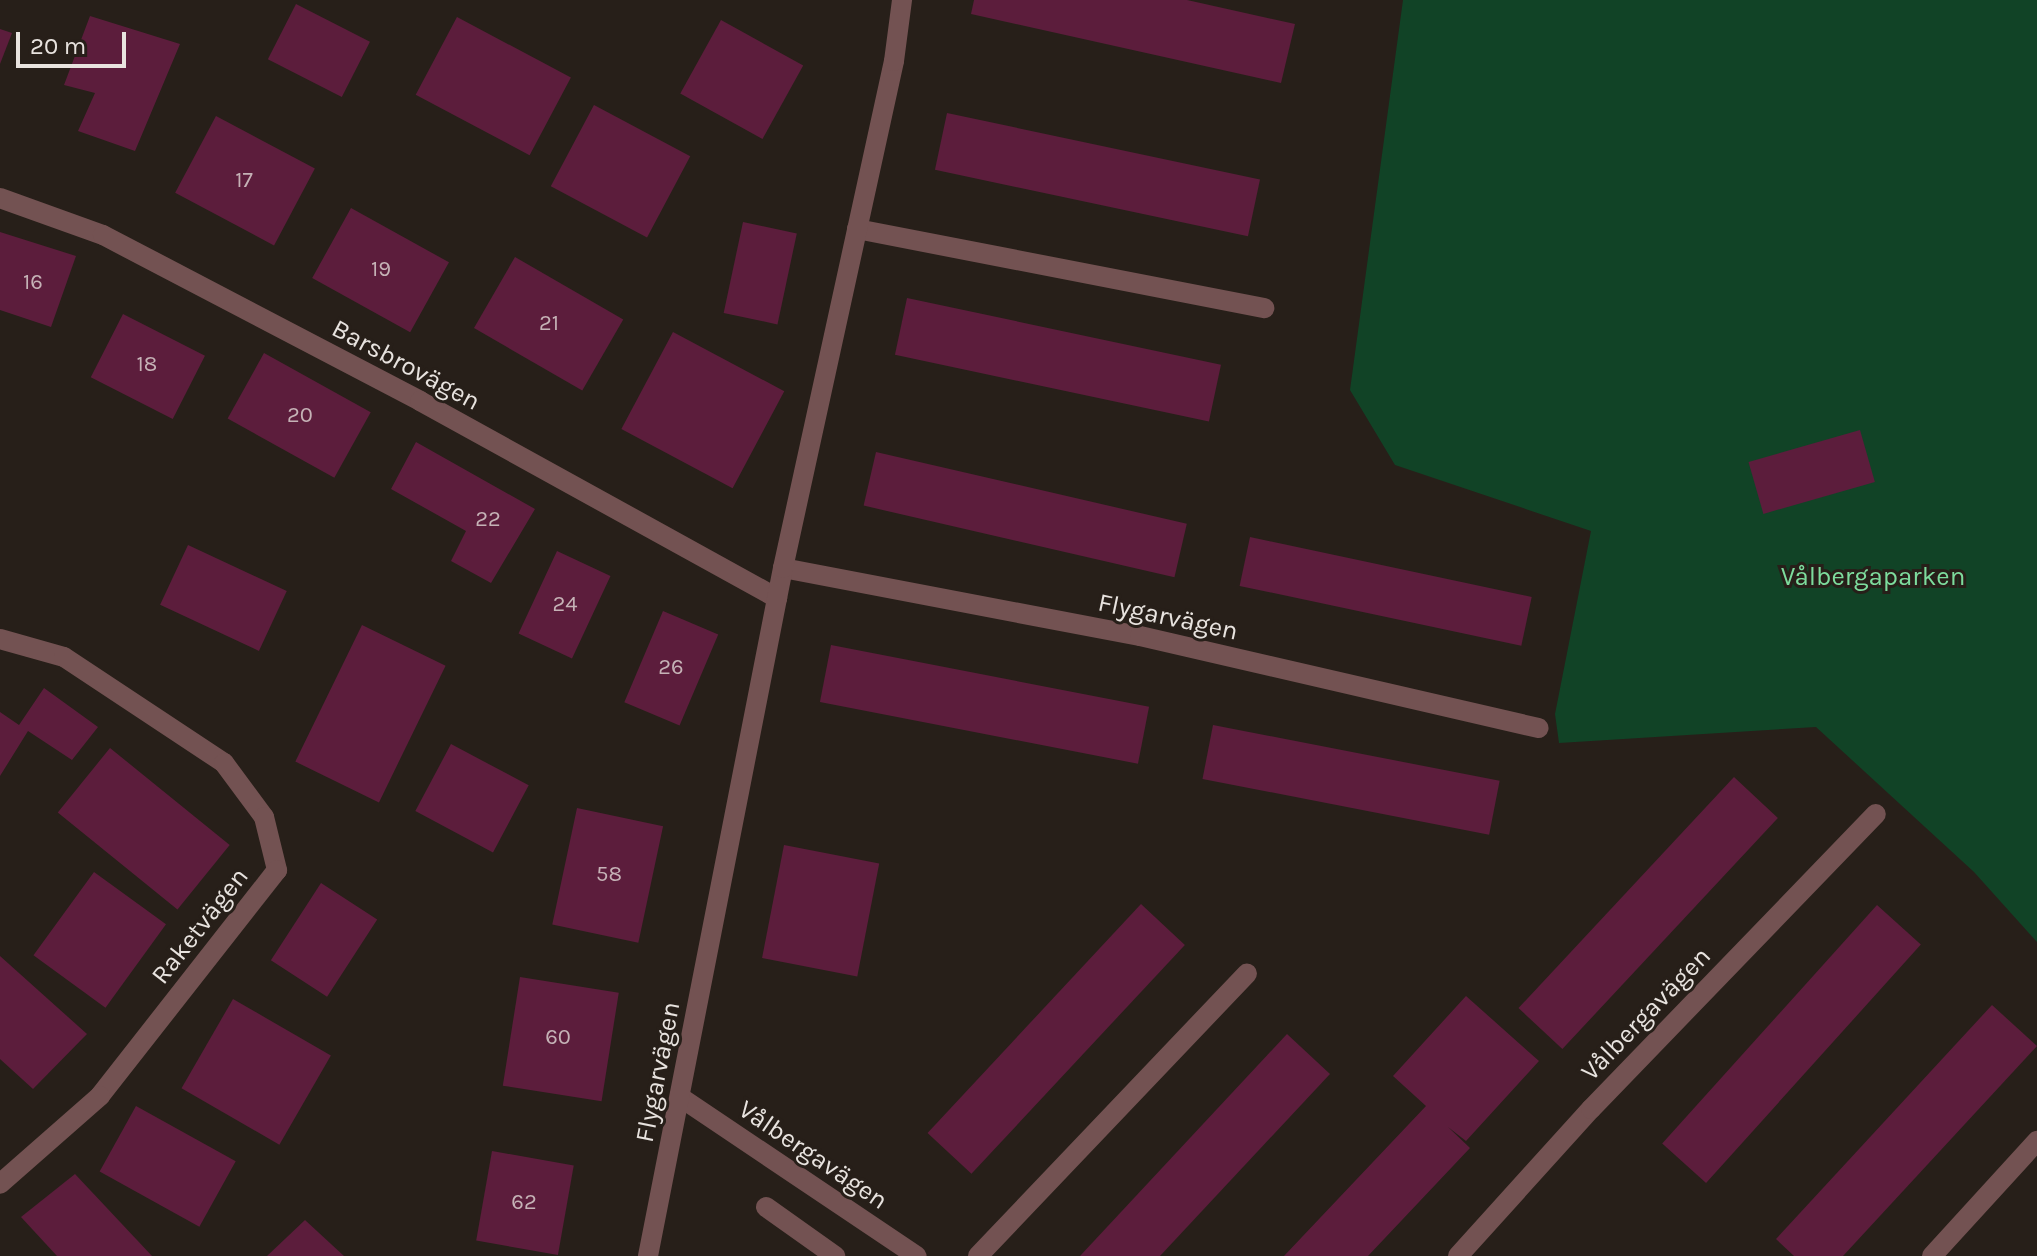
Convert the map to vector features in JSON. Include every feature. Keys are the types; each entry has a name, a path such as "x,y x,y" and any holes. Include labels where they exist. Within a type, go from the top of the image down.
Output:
{"street":[{"name":"Flygarvägen","path":"648,1256 783,568 894,61 902,0"},
{"name":"Barsbrovägen","path":"0,198 103,235 420,401 777,598"},
{"path":"857,229 1264,308"},
{"name":"Flygarvägen","path":"783,568 1140,636 1539,728"},
{"name":"Raketvägen","path":"0,639 64,657 224,763 264,817 277,870 100,1096 0,1184"},
{"name":"Vålbergavägen","path":"1458,1256 1591,1109 1876,814"},
{"path":"978,1256 1247,974"},
{"name":"Vålbergavägen","path":"680,1097 917,1256"},
{"path":"1932,1256 2037,1141"},
{"path":"766,1207 835,1256"}],"green space":[{"name":"Vålbergaparken","path":"1403,0 2037,0 2037,942 1974,872 1816,727 1559,743 1555,714 1591,531 1395,465 1350,390"}],"building":[{"path":"974,0 1187,0 1295,24 1281,83 971,14"},
{"path":"296,4 370,42 342,97 268,59"},
{"path":"90,16 180,44 135,151 78,131 95,93 64,85"},
{"path":"457,17 571,78 530,155 416,95"},
{"path":"721,20 803,66 762,139 680,93"},
{"path":"0,29 12,33 0,64"},
{"path":"594,105 690,156 647,237 551,186"},
{"path":"947,113 1260,180 1248,236 935,170"},
{"path":"216,116 315,169 274,245 175,193"},
{"path":"351,208 449,262 410,332 312,278"},
{"path":"743,222 797,233 777,324 724,313"},
{"path":"0,232 76,256 51,327 0,310"},
{"path":"515,257 623,320 582,391 474,328"},
{"path":"907,298 1221,365 1209,421 895,355"},
{"path":"123,314 205,356 173,419 91,377"},
{"path":"673,332 784,391 733,488 621,429"},
{"path":"264,353 371,412 334,478 228,419"},
{"path":"1860,430 1875,482 1763,514 1748,462"},
{"path":"416,442 535,509 491,583 451,561 466,531 391,489"},
{"path":"876,452 1187,524 1174,577 864,506"},
{"path":"1250,537 1532,597 1521,646 1240,586"},
{"path":"188,545 287,591 259,651 160,605"},
{"path":"557,551 610,576 572,658 519,633"},
{"path":"663,611 718,634 680,726 624,702"},
{"path":"362,625 446,666 379,802 295,762"},
{"path":"831,645 1149,707 1138,764 820,702"},
{"path":"44,688 98,727 72,760 28,731 0,776 0,712 19,725"},
{"path":"1213,725 1500,781 1489,835 1203,779"},
{"path":"451,744 529,785 493,852 415,811"},
{"path":"110,748 230,845 177,909 58,813"},
{"path":"1734,777 1778,818 1562,1049 1518,1008"},
{"path":"577,808 663,826 638,943 552,924"},
{"path":"784,845 879,864 857,976 762,958"},
{"path":"94,872 166,924 105,1008 33,955"},
{"path":"321,883 377,919 327,997 271,960"},
{"path":"1141,904 1185,945 971,1174 928,1133"},
{"path":"1877,905 1921,944 1706,1183 1662,1144"},
{"path":"0,956 87,1034 33,1089 0,1059"},
{"path":"520,977 619,993 602,1101 503,1086"},
{"path":"1466,996 1539,1061 1466,1141 1448,1127 1470,1148 1368,1256 1284,1256 1426,1106 1393,1076"},
{"path":"233,999 331,1056 279,1145 182,1088"},
{"path":"1992,1005 2037,1046 1843,1256 1794,1256 1776,1239"},
{"path":"1287,1034 1330,1074 1160,1256 1080,1256"},
{"path":"136,1106 236,1161 199,1227 100,1172"},
{"path":"492,1151 574,1165 558,1255 476,1241"},
{"path":"75,1174 152,1256 57,1256 21,1217"},
{"path":"305,1220 344,1256 267,1256"}]}
